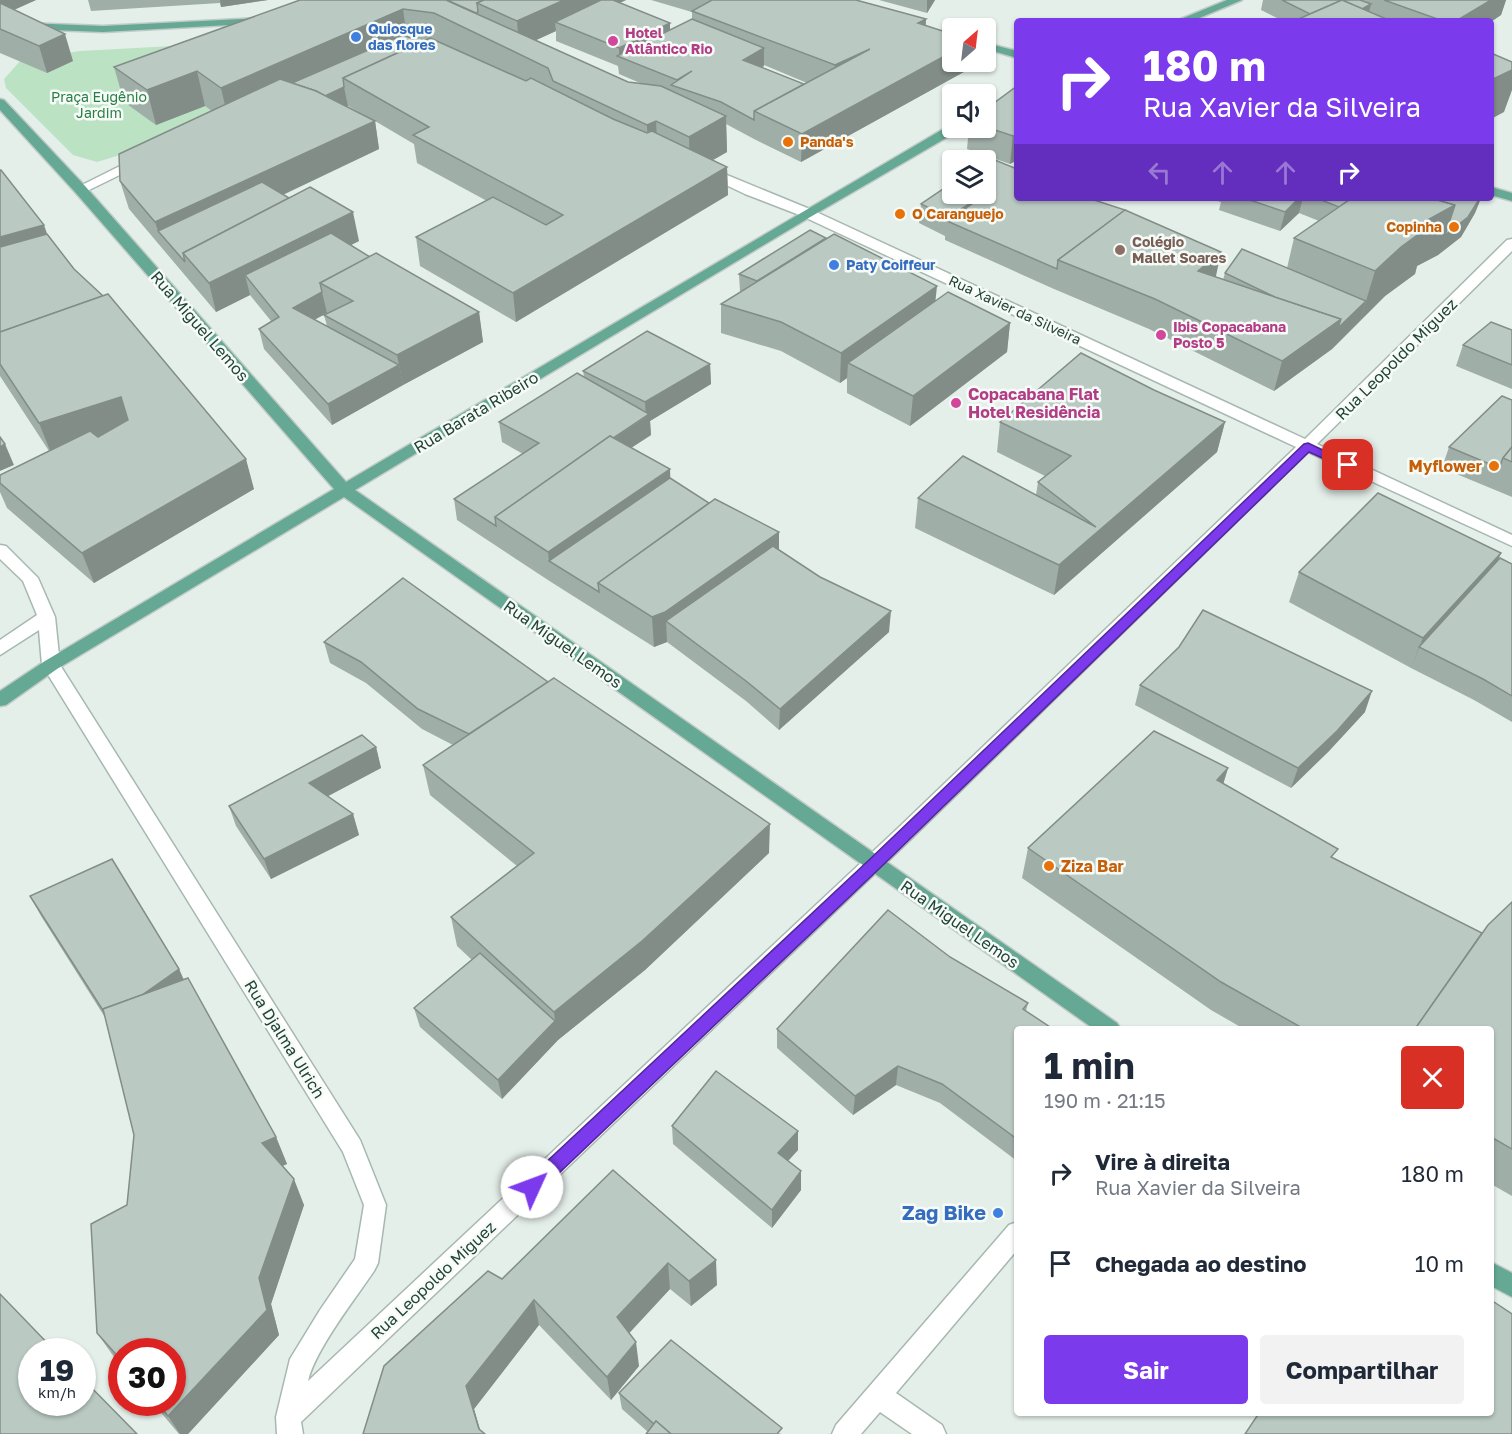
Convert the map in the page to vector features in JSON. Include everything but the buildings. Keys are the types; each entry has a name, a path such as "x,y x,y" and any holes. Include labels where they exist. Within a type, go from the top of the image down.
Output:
{"main road":[{"path":"1190,18 1237,0"},
{"path":"0,25 135,29 255,21"},
{"path":"12,40 44,28"},
{"path":"996,49 1014,54"},
{"path":"0,104 80,189"},
{"name":"Rua Barata Ribeiro","path":"0,700 51,665 807,213 942,135"},
{"name":"Rua Miguel Lemos","path":"80,189 344,490 1106,1026"},
{"path":"1494,192 1512,197"},
{"path":"1494,1275 1512,1286"}],"street":[{"path":"255,21 275,23"},
{"path":"80,189 154,154"},
{"name":"Rua Xavier da Silveira","path":"690,162 750,191 807,213 1512,541"},
{"name":"Rua Leopoldo Miguez","path":"289,1425 1308,446 1512,243"},
{"path":"0,550 30,578 46,616 51,665"},
{"path":"0,650 46,616"},
{"name":"Rua Djalma Ulrich","path":"51,665 352,1147 375,1205 366,1263 328,1318 299,1368 289,1425"},
{"path":"844,1434 1014,1236"},
{"path":"878,1395 933,1434"}],"green space":[{"name":"Praça Eugênio Jardim","path":"227,43 315,69 120,155 97,162 73,155 6,88 4,79 21,60 80,51"}],"place":[{"name":"Quiosque das flores","path":"356,37"},
{"name":"Hotel Atlântico Rio","path":"613,41"},
{"name":"Panda's","path":"788,142"},
{"name":"O Caranguejo","path":"900,214"},
{"name":"Copinha","path":"1454,227"},
{"name":"Colégio Mallet Soares","path":"1120,250"},
{"name":"Paty Coiffeur","path":"834,265"},
{"name":"Ibis Copacabana Posto 5","path":"1161,335"},
{"name":"Copacabana Flat Hotel Residência","path":"956,403"},
{"name":"Myflower","path":"1494,466"},
{"name":"Ziza Bar","path":"1049,866"},
{"name":"Zag Bike","path":"998,1213"}],"route":[{"path":"532,1187 874,864 1308,446 1348,465"}]}
